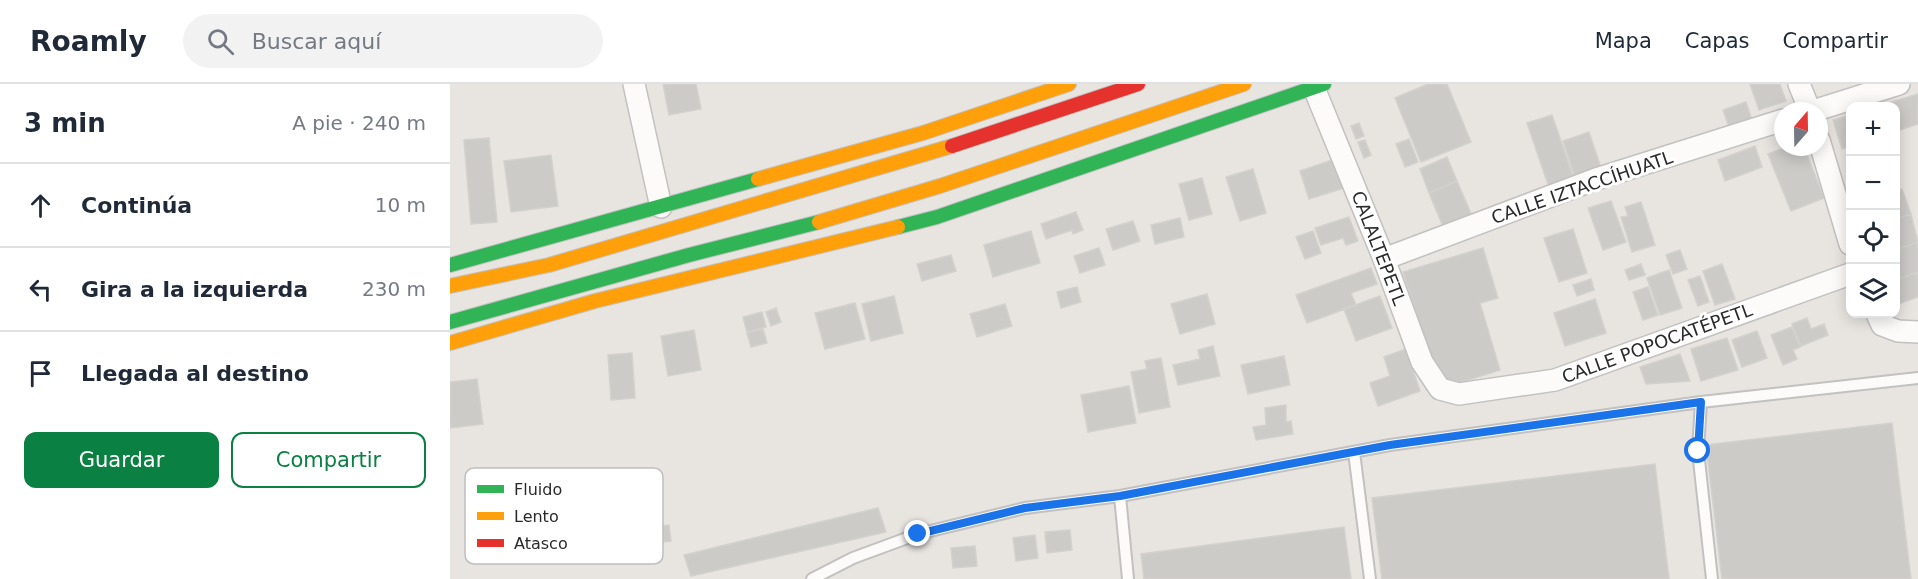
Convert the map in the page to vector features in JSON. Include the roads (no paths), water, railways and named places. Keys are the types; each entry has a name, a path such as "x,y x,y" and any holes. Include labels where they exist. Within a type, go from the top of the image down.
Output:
{"street":[{"path":"634,84 661,207"},
{"path":"450,265 923,133 1069,84"},
{"path":"450,286 549,265 688,226 795,192 911,160 1138,84"},
{"path":"450,322 689,255 823,221 940,186 1244,84"},
{"path":"1799,84 1807,102"},
{"path":"1828,106 1899,84"},
{"path":"450,343 595,301 937,217 1319,86"},
{"name":"CALALTEPETL","path":"1319,86 1422,362 1440,389 1459,394"},
{"name":"CALLE IZTACCÍHUATL","path":"1384,259 1596,179 1774,123"},
{"path":"1824,156 1846,228"},
{"name":"CALLE POPOCATÉPETL","path":"1459,394 1555,380 1846,276"},
{"path":"1880,319 1898,332 1918,332"}],"lane":[{"path":"812,579 853,558 918,534 1025,508 1120,496 1354,452 1701,402 1918,378"},
{"path":"1701,402 1698,451 1712,579"},
{"path":"1354,452 1370,579"},
{"path":"1120,496 1128,579"}]}
